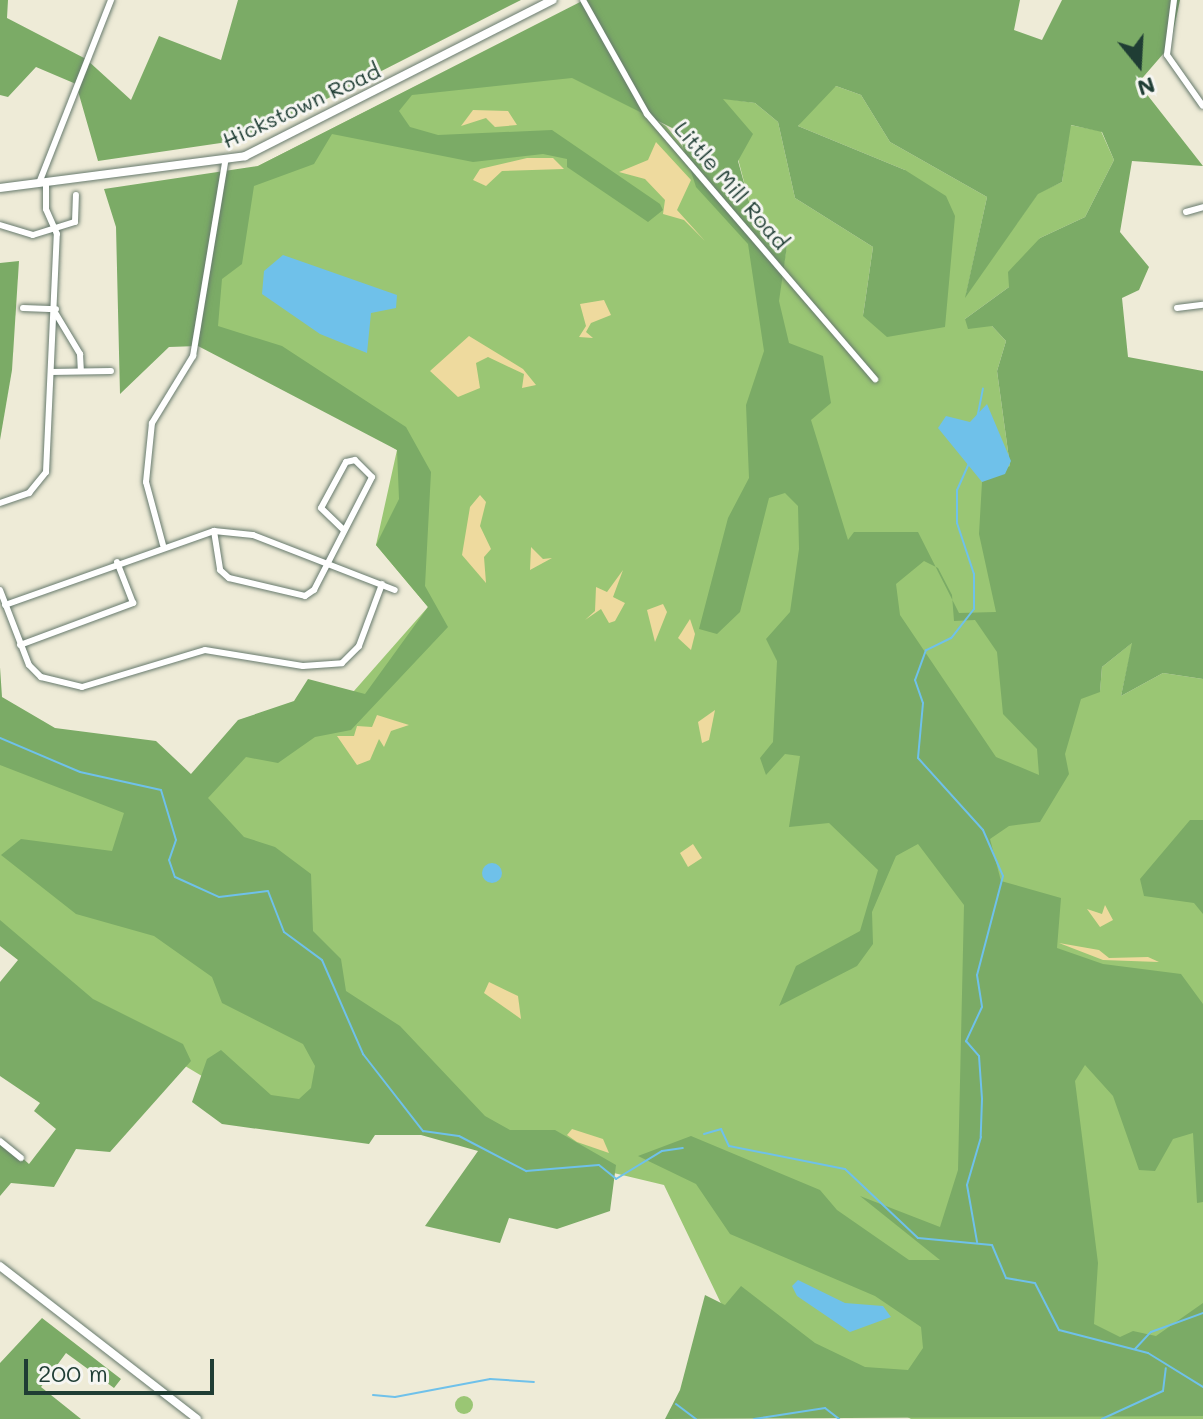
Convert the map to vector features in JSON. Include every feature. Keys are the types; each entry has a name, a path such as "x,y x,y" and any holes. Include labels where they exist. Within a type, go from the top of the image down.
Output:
{"street":[{"path":"0,503 43,478 56,311 54,228 42,184 111,0"},
{"name":"Hickstown Road","path":"0,188 225,162 553,0"},
{"name":"Little Mill Road","path":"583,0 647,114 875,379"},
{"path":"1174,0 1167,55 1203,106"},
{"path":"163,545 146,482 152,423 193,356 225,162"},
{"path":"0,225 24,235 76,221 76,195"},
{"path":"1186,212 1203,207"},
{"path":"1177,308 1203,305"},
{"path":"23,308 56,311"},
{"path":"56,311 80,354 81,371"},
{"path":"51,372 111,371"},
{"path":"214,531 220,570 261,588 305,596 326,562 344,530 372,477 355,460 346,462 321,508 344,530"},
{"path":"5,605 163,545 214,531 253,535 395,590"},
{"path":"20,645 133,603 117,562"},
{"path":"0,590 20,645 41,677 82,687 205,650 324,667 342,663 359,646 382,584"},
{"path":"0,1141 21,1158"},
{"path":"0,1266 197,1419"}],"green space":[{"path":"0,0 8,0 7,18 86,59 131,100 159,36 221,60 238,0 521,0 248,139 98,161 76,84 36,67 8,97 0,95"},
{"path":"584,0 1020,0 1014,30 1042,40 1062,0 1180,0 1170,46 1138,83 1203,166 1132,161 1120,232 1149,267 1139,290 1122,298 1128,357 1203,371 1203,679 1163,673 1121,696 1132,643 1102,667 1100,692 1081,699 1065,754 1069,774 1040,822 1009,826 990,839 1001,881 1061,898 1057,948 1103,964 1181,974 1203,1004 1203,1202 1197,1203 1193,1133 1173,1139 1155,1171 1139,1170 1113,1096 1085,1065 1075,1081 1098,1263 1094,1324 1120,1337 1133,1331 1156,1336 1203,1303 1203,1416 665,1419 680,1390 705,1295 725,1305 741,1286 815,1343 865,1367 908,1370 923,1348 921,1327 875,1296 730,1234 696,1184 638,1156 691,1136 820,1190 837,1210 909,1260 940,1260 860,1196 940,1227 958,1170 964,905 918,844 896,856 872,912 873,944 857,966 779,1006 796,966 860,931 878,870 829,823 789,827 800,756 785,754 766,775 760,758 773,742 777,661 766,639 790,612 799,549 798,506 785,493 769,498 740,612 717,634 699,629 728,518 749,478 746,405 764,351 748,244 696,187 678,131 572,78 412,95 399,111 410,127 438,135 552,130 660,204 663,210 648,222 567,167 567,159 543,154 473,162 332,134 314,164 254,186 242,264 222,279 218,326 282,346 406,427 431,472 425,586 448,627 351,730 315,737 278,763 246,757 208,798 244,837 275,847 311,874 313,931 341,959 346,991 400,1026 485,1116 510,1130 555,1130 616,1165 610,1211 557,1229 509,1218 500,1243 425,1226 478,1151 421,1135 375,1135 369,1144 222,1124 192,1102 207,1059 221,1050 271,1095 299,1099 311,1088 315,1066 303,1044 222,1003 212,977 154,936 76,914 1,855 21,839 112,851 124,813 0,765 0,667 2,697 55,728 156,741 191,774 238,720 294,701 308,679 365,694 428,607 376,545 399,499 397,450 198,346 169,347 120,394 116,227 104,189 258,166","holes":["836,86 861,95 890,142 987,197 965,298 1038,194 1062,182 1071,125 1102,132 1114,160 1085,217 1040,238 1008,272 1009,287 965,319 968,329 992,326 1006,341 997,371 1010,466 982,482 979,534 996,612 959,613 952,600 954,621 975,620 997,652 1003,714 1037,749 1039,775 996,757 900,615 896,584 924,561 936,567 918,532 854,532 848,540 811,420 831,403 823,356 789,343 779,301 788,239 752,212 738,161 753,134 723,99 755,103 778,122 795,198 873,247 863,316 887,337 945,327 955,216 946,196 905,170 798,126"]},
{"path":"547,54 666,126 783,269 788,239 752,212 722,98 755,103 778,122 795,198 873,247 863,316 905,170 798,126 821,94 836,86 861,95 890,142 987,197 966,295 1038,193 1062,182 1070,125 1101,131 1114,160 1085,217 1040,238 1009,287 965,319 992,326 1006,341 997,371 1010,466 1100,691 1102,667 1133,642 1121,696 1163,673 1203,679 1203,820 1190,820 1203,855 1203,1419 911,1419 728,1318 664,1185 330,1105 247,1103 150,1045 0,933 0,749 183,791 256,729 339,708 428,607 376,545 397,450 167,302 258,166 428,80"},
{"path":"19,261 12,370 0,440 0,263"},
{"path":"1190,820 1203,820 1203,914 1194,903 1144,896 1140,879"},
{"path":"0,920 93,999 183,1044 191,1061 110,1152 76,1149 54,1187 11,1183 0,1196 0,1138 29,1164 56,1129 34,1111 40,1103 0,1076 0,982 18,960 0,946"},
{"path":"42,1318 121,1379 114,1388 66,1353 41,1387 81,1419 0,1419 0,1363"},
{"path":"460,1396 468,1396 473,1405 471,1412 460,1414 455,1409 455,1401"}],"sand":[{"path":"473,110 508,111 517,125 495,127 486,118 461,126"},
{"path":"656,142 691,180 677,210 705,241 684,220 663,214 665,200 645,179 619,172 648,160"},
{"path":"527,158 553,158 564,169 502,171 486,186 473,180 480,169"},
{"path":"604,300 611,315 591,323 586,332 593,338 579,337 586,326 580,304"},
{"path":"469,336 523,369 536,385 522,388 524,374 488,357 476,363 480,388 458,397 430,371"},
{"path":"480,495 486,502 480,526 491,549 484,557 486,583 462,555 470,507"},
{"path":"531,547 543,559 552,558 530,570"},
{"path":"623,570 613,597 625,603 615,621 609,623 601,609 585,620 595,611 596,587 607,592"},
{"path":"663,604 667,612 655,642 647,610"},
{"path":"690,619 695,634 691,650 678,638"},
{"path":"715,710 709,740 702,743 698,722"},
{"path":"377,715 409,725 391,731 384,747 379,739 370,760 357,765 337,736 354,736 357,726 372,727"},
{"path":"693,844 702,858 688,867 680,853"},
{"path":"1105,905 1113,920 1100,927 1087,909 1102,914"},
{"path":"1059,943 1099,950 1109,958 1148,957 1159,962 1103,960"},
{"path":"489,982 518,996 521,1019 484,993"},
{"path":"572,1129 603,1139 609,1153 577,1142 567,1135"}],"water":[{"path":"283,255 397,295 396,308 371,313 367,353 320,334 262,294 264,271"},
{"path":"987,404 1011,461 1005,474 982,482 938,428 946,416 970,422"},
{"path":"492,863 499,866 502,873 499,880 492,883 485,880 482,873 485,866"},
{"path":"798,1280 845,1303 883,1306 891,1317 850,1332 797,1296 792,1286"}],"waterway":[{"path":"977,419 983,389"},
{"path":"970,461 957,490 957,523 974,574 974,609 951,638 926,650 915,680 923,703 918,758 983,830 1003,876 977,975 982,1007 966,1041 979,1056 982,1099 981,1137 967,1185 977,1242"},
{"path":"0,738 80,772 161,790 176,840 169,860 175,877 219,897 268,891 284,932 322,960 363,1054 423,1131 459,1136 526,1171 599,1165 616,1179 662,1151 683,1148"},
{"path":"704,1134 721,1129 729,1146 845,1169 918,1238 992,1245 1006,1278 1035,1283 1059,1330 1148,1353 1203,1387"},
{"path":"1135,1349 1151,1332 1203,1313"},
{"path":"1102,1419 1163,1391 1166,1368"},
{"path":"373,1395 395,1397 490,1379 534,1382"},
{"path":"676,1404 696,1419"},
{"path":"754,1419 825,1408 839,1419"}]}
